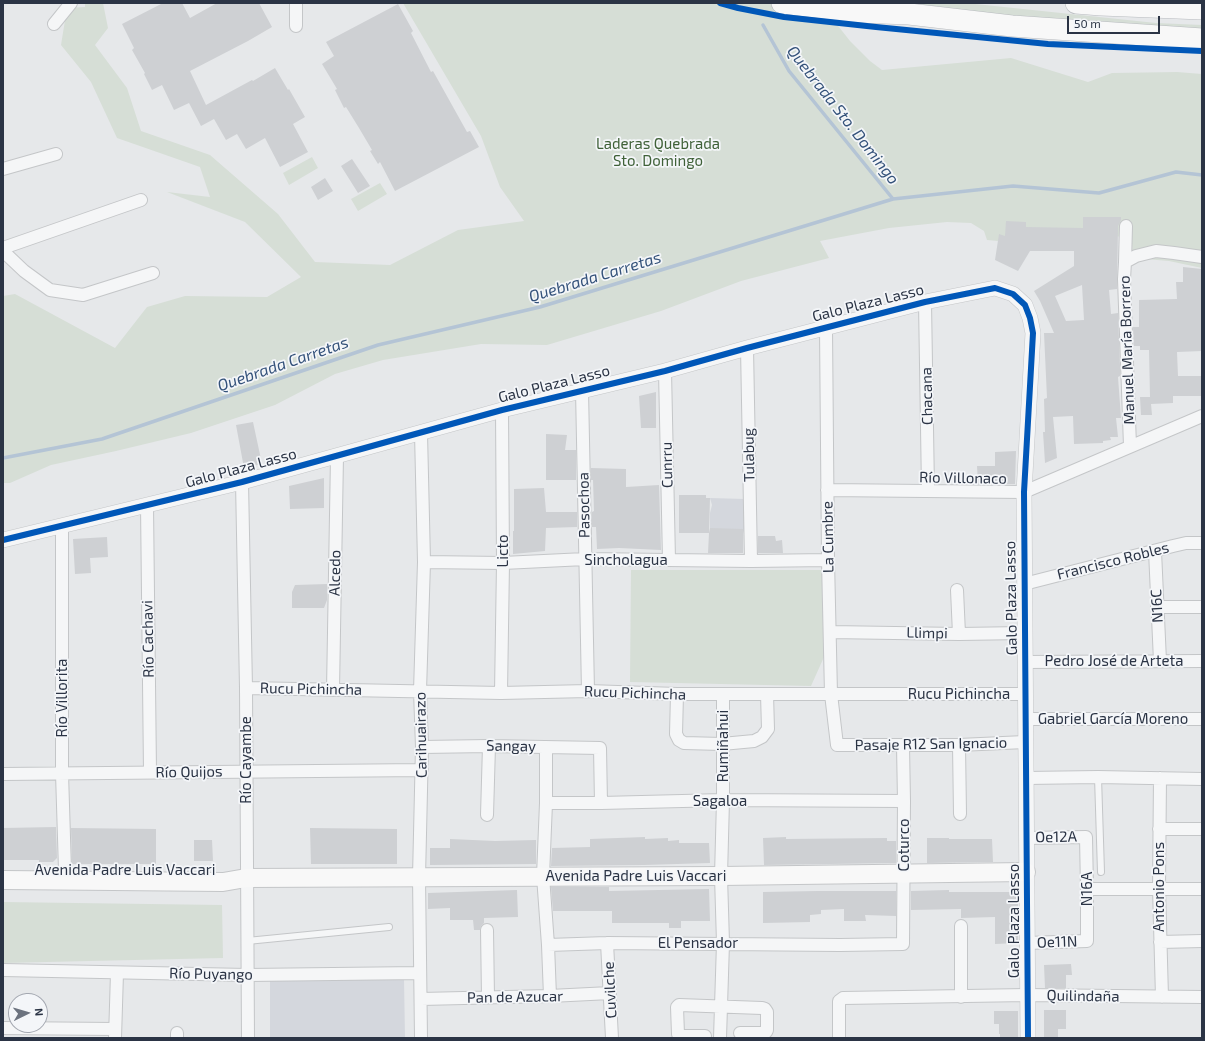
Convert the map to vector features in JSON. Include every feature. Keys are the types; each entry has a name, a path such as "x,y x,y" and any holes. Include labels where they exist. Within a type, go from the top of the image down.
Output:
{"highway":[{"path":"782,3 856,12 909,14 1012,26 1202,39"},
{"path":"1076,3 1202,9"}],"main road":[{"name":"Avenida Padre Luis Vaccari","path":"3,869 225,870 246,878"},
{"name":"Avenida Padre Luis Vaccari","path":"3,880 223,882 246,878 419,877 544,884 721,876 1026,872"}],"street":[{"path":"54,24 71,3"},
{"path":"296,3 296,26"},
{"path":"3,169 56,154"},
{"path":"141,200 3,250 24,271 50,290 83,294 153,273"},
{"path":"1125,262 1126,226"},
{"name":"Manuel María Borrero","path":"1130,446 1124,279 1125,262 1136,256 1156,251 1202,257"},
{"name":"Galo Plaza Lasso","path":"3,540 242,482 502,410 665,371 925,302 994,288 1013,294 1025,305 1030,318 1033,333 1024,492 1028,1038"},
{"name":"Chacana","path":"925,302 928,490"},
{"name":"La Cumbre","path":"826,328 827,490 831,694 836,745"},
{"name":"Tulabug","path":"747,348 751,561"},
{"name":"Cunrru","path":"665,371 669,560"},
{"name":"Pasochoa","path":"582,390 588,691"},
{"name":"Licto","path":"501,693 503,563 502,410"},
{"name":"Río Villonaco","path":"827,490 1024,492 1202,416"},
{"name":"Carihuairazo","path":"420,1038 421,999 419,877 422,747 420,691 424,562 421,433"},
{"name":"Alcedo","path":"333,690 337,456"},
{"name":"Río Cayambe","path":"242,482 246,688 248,1038"},
{"name":"Río Cachavi","path":"147,505 150,772"},
{"name":"Río Villorita","path":"62,525 62,773 65,870"},
{"name":"Francisco Robles","path":"1024,584 1186,543 1202,543"},
{"name":"N16C","path":"1155,551 1160,661"},
{"name":"Sincholagua","path":"424,562 503,563 585,559 751,561 828,560"},
{"path":"957,590 959,634"},
{"path":"1157,607 1202,607"},
{"name":"Llimpi","path":"830,632 959,634 1024,633"},
{"name":"Pedro José de Arteta","path":"1025,662 1202,661"},
{"name":"Rucu Pichincha","path":"246,688 501,693 588,691 676,694 1025,694"},
{"path":"676,694 676,734 679,740 684,743 722,744 754,741 762,737 768,729 767,694"},
{"name":"Rumiñahui","path":"720,1038 723,943 721,876 723,694"},
{"name":"Gabriel García Moreno","path":"1025,719 1202,719"},
{"name":"Pasaje R12 San Ignacio","path":"836,745 903,746 1025,742"},
{"path":"959,745 960,814"},
{"path":"487,815 489,746"},
{"name":"Sangay","path":"422,747 489,746 600,748 600,803"},
{"name":"Coturco","path":"902,944 904,873 903,746"},
{"path":"546,747 544,884 550,996"},
{"name":"Río Quijos","path":"3,774 422,770"},
{"path":"1026,778 1098,777 1202,779"},
{"name":"Antonio Pons","path":"1160,778 1159,888 1162,997"},
{"name":"Sagaloa","path":"545,808 600,803 723,800 904,802"},
{"path":"1159,829 1202,829"},
{"name":"Oe12A","path":"1026,838 1086,837"},
{"name":"N16A","path":"1086,837 1087,941"},
{"path":"1087,889 1202,889"},
{"path":"961,926 961,997"},
{"path":"487,930 488,997"},
{"name":"Oe11N","path":"1027,942 1087,941"},
{"path":"1160,942 1202,942"},
{"name":"El Pensador","path":"548,945 607,943 840,945 902,944"},
{"name":"Cuvilche","path":"607,943 612,1038"},
{"name":"Río Puyango","path":"3,970 247,975 420,973"},
{"path":"3,1028 55,1034 115,1034 117,973"},
{"name":"Pan de Azucar","path":"421,999 610,993"},
{"name":"Quilindaña","path":"839,1038 839,1001 843,998 1027,995 1202,997"},
{"path":"705,1036 679,1036 677,1007 680,1005 765,1009 767,1012 766,1032 740,1033"}],"lane":[{"path":"1098,777 1101,872"},
{"path":"247,941 389,927"}],"shaded area":[{"path":"710,498 745,499 745,529 743,533 710,532 710,513 712,505"},
{"path":"404,979 405,1038 270,1038 270,981"}],"green space":[{"name":"Laderas Quebrada Sto. Domingo","path":"85,3 103,3 108,28 95,45 127,88 141,131 210,155 278,214 315,262 390,265 458,230 524,221 500,187 481,136 403,3 820,3 850,41 870,61 882,70 1011,58 1088,82 1112,73 1177,72 1202,74 1202,268 1169,261 1133,258 1132,244 1124,244 1123,237 1080,232 1078,248 987,240 984,231 971,223 947,222 889,228 820,241 829,258 741,281 661,311 547,345 481,344 383,360 335,374 275,405 191,433 51,465 10,483 3,483 3,296 15,294 115,348 147,307 185,296 267,297 301,277 245,222 167,192 210,197 200,167 117,138 91,82 61,45 67,8 85,7"},
{"path":"908,3 966,3 1156,23 1202,25 1202,30 1015,16"},
{"path":"312,157 318,168 289,185 283,173"},
{"path":"380,183 387,194 358,211 351,199"},
{"path":"631,570 823,570 824,657 811,686 630,682"},
{"path":"3,902 222,905 223,958 3,963"}],"building":[{"path":"163,3 182,3 190,18 217,3 259,3 272,27 190,71 206,105 275,68 305,117 293,124 308,152 280,167 265,138 246,149 237,134 226,140 214,119 201,126 189,103 174,110 162,85 152,90 144,74 145,73 132,50 134,48 122,24"},
{"path":"398,4 413,31 411,33 431,72 433,71 467,132 470,131 479,147 395,191 380,162 378,164 370,151 372,150 359,128 346,107 344,108 335,90 337,89 322,64 334,56 326,42"},
{"path":"352,159 370,186 358,193 341,166"},
{"path":"325,178 333,191 318,200 311,187"},
{"path":"1083,217 1121,217 1118,226 1117,289 1109,290 1111,314 1118,313 1120,376 1118,377 1121,418 1116,418 1118,437 1110,437 1111,440 1103,441 1103,443 1074,444 1073,416 1053,417 1057,458 1045,463 1043,432 1045,432 1044,399 1047,398 1044,333 1054,333 1034,291 1074,266 1074,251 1030,251 1018,271 995,260 999,234 1005,236 1006,221 1026,222 1026,227 1083,228","holes":["1082,285 1084,320 1066,321 1055,296"]},
{"path":"1183,267 1202,269 1202,351 1177,352 1178,376 1202,376 1202,396 1173,396 1173,403 1151,404 1152,415 1141,415 1140,397 1150,397 1149,350 1140,350 1140,346 1134,346 1133,327 1139,327 1139,300 1177,299 1176,282 1183,282"},
{"path":"656,392 656,428 641,428 639,396"},
{"path":"253,422 262,464 244,468 236,425"},
{"path":"546,434 567,435 565,450 576,450 576,480 546,480"},
{"path":"1016,451 1015,484 978,484 977,466 995,466 995,452"},
{"path":"591,468 626,469 626,487 659,485 661,550 619,548 597,549 596,527 592,527 592,512 594,511"},
{"path":"324,478 324,508 290,509 289,486"},
{"path":"544,488 546,512 577,512 577,527 546,528 545,551 513,554 514,489"},
{"path":"679,495 706,495 706,498 710,498 709,533 679,533"},
{"path":"710,528 743,529 743,553 708,553"},
{"path":"758,536 775,536 776,541 782,540 783,553 758,553"},
{"path":"107,537 108,557 90,558 91,573 75,574 73,539"},
{"path":"327,584 327,600 324,608 292,608 292,592 295,585"},
{"path":"56,827 57,858 53,862 39,862 39,860 3,860 3,828"},
{"path":"71,828 156,829 156,864 72,864"},
{"path":"310,828 397,829 397,864 311,864"},
{"path":"645,837 645,839 668,838 668,841 679,840 679,843 709,843 710,863 551,866 552,848 590,847 590,839"},
{"path":"786,837 786,839 887,838 887,841 896,841 896,863 764,865 763,838"},
{"path":"927,838 992,839 993,862 927,863"},
{"path":"450,839 495,841 536,840 536,864 430,865 430,848 450,848"},
{"path":"194,840 212,840 213,861 194,861"},
{"path":"551,887 609,887 609,891 709,889 710,921 681,921 681,928 669,928 669,923 612,923 612,911 553,911"},
{"path":"517,890 518,917 484,918 484,923 480,930 474,930 473,920 450,920 450,908 428,909 428,893"},
{"path":"949,890 949,892 1018,892 1018,943 995,944 995,917 961,918 961,909 911,910 911,891"},
{"path":"896,891 896,916 865,915 866,921 844,921 844,909 821,910 821,914 810,915 810,922 763,923 763,892"},
{"path":"1071,964 1072,975 1066,975 1066,988 1045,988 1044,965"},
{"path":"1044,1010 1066,1010 1066,1029 1058,1029 1058,1038 1044,1038"},
{"path":"994,1011 1018,1011 1018,1038 1000,1038 999,1024 994,1024"}],"waterway":[{"name":"Quebrada Sto. Domingo","path":"763,25 789,71 893,199"},
{"name":"Quebrada Carretas","path":"3,458 102,439 378,345 540,307 893,199 1013,186 1099,193 1176,172 1202,175"}],"cycle path":[{"path":"720,3 784,17 876,27 1048,44 1202,51"},
{"path":"3,540 242,482 502,410 665,371 925,302 995,288 1013,294 1025,305 1030,318 1033,333 1024,492 1028,1038"}]}
